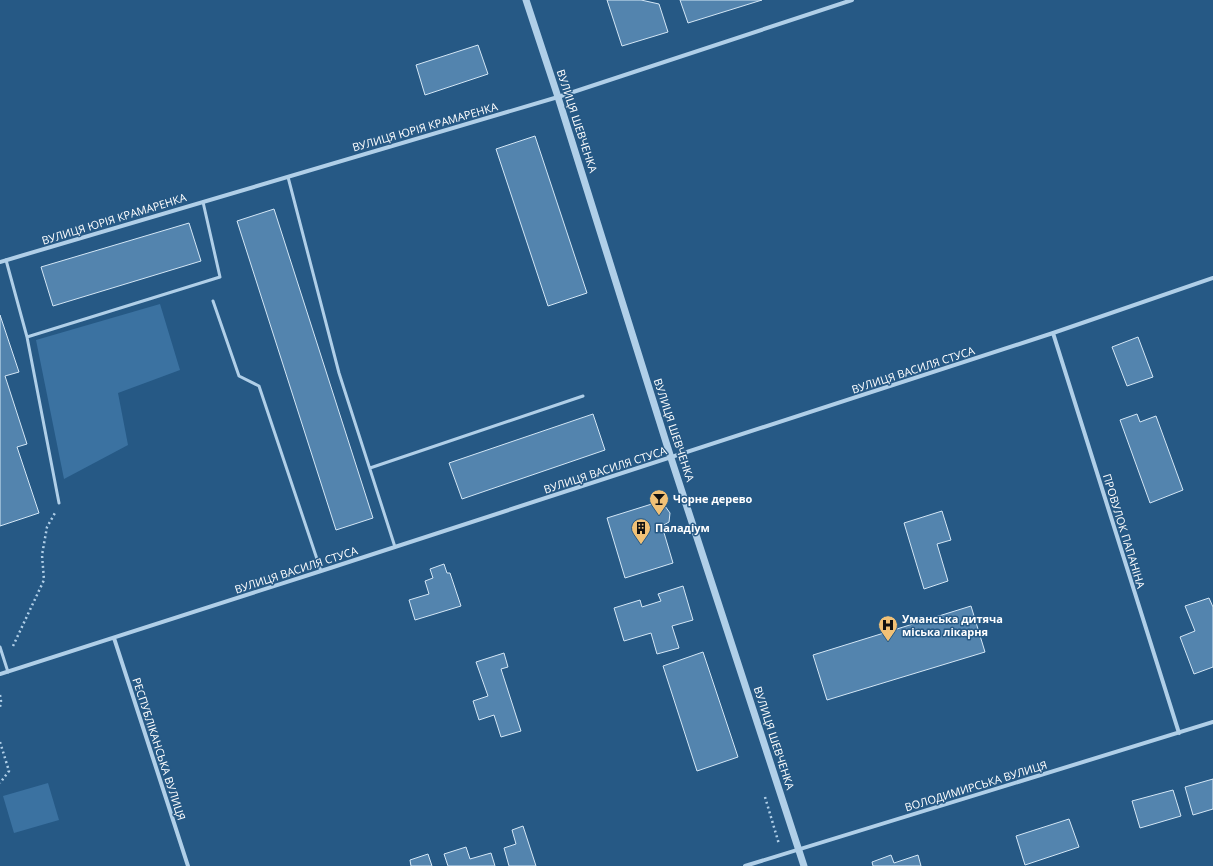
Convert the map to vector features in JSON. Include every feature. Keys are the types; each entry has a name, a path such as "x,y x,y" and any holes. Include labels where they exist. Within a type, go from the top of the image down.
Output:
{"street":[{"name":"ВУЛИЦЯ ШЕВЧЕНКА","path":"526,0 558,97 671,458 804,866"},
{"name":"ВУЛИЦЯ ЮРІЯ КРАМАРЕНКА","path":"0,262 558,97 852,0"},
{"name":"ВУЛИЦЯ ВАСИЛЯ СТУСА","path":"0,674 1053,334 1213,278"},
{"name":"ПРОВУЛОК ПАПАНІНА","path":"1053,334 1179,733"},
{"name":"РЕСПУБЛІКАНСЬКА ВУЛИЦЯ","path":"114,638 188,866"},
{"name":"ВОЛОДИМИРСЬКА ВУЛИЦЯ","path":"745,866 1213,722"}],"lane":[{"path":"288,177 339,373 395,547"},
{"path":"28,336 220,277 203,202"},
{"path":"6,260 28,336 59,503"},
{"path":"213,301 239,376 259,386 321,571"},
{"path":"370,468 583,396"},
{"path":"0,647 8,672"}],"path":[{"path":"3,658 12,647 44,580 42,555 47,527 59,503"},
{"path":"0,695 0,706"},
{"path":"0,742 9,771 0,783"}],"shaded area":[{"path":"160,304 180,370 118,393 128,445 64,479 36,340"},
{"path":"48,783 59,820 14,833 3,796"}],"building":[{"path":"607,0 641,0 659,4 668,32 622,46"},
{"path":"680,0 762,0 688,23"},
{"path":"478,45 488,74 425,95 416,65"},
{"path":"535,136 587,293 548,306 496,149"},
{"path":"274,209 373,518 336,530 237,221"},
{"path":"189,223 201,261 53,306 41,267"},
{"path":"0,315 19,372 5,376 27,444 17,447 39,513 0,526"},
{"path":"1138,337 1153,377 1127,386 1112,347"},
{"path":"593,414 605,450 462,499 449,463"},
{"path":"1137,414 1140,422 1156,416 1183,490 1150,503 1120,420"},
{"name":"Паладіум","path":"655,503 655,506 665,506 670,513 669,522 662,526 673,563 625,578 607,518"},
{"path":"942,511 951,540 937,544 948,581 924,589 904,523"},
{"path":"444,564 447,573 450,573 461,606 415,620 409,600 429,594 425,581 433,578 430,569"},
{"path":"683,586 693,620 672,626 679,648 657,654 651,633 624,641 614,608 640,600 642,607 661,601 658,594"},
{"path":"1209,598 1213,607 1213,667 1194,674 1180,637 1195,631 1185,606"},
{"path":"971,606 985,652 827,700 813,655"},
{"path":"703,652 738,757 697,771 663,666"},
{"path":"504,653 508,667 501,669 521,731 501,737 494,715 479,720 473,701 488,696 476,662"},
{"path":"1213,779 1213,809 1193,815 1185,787"},
{"path":"1173,790 1181,816 1140,828 1132,801"},
{"path":"1069,819 1079,847 1025,865 1016,836"},
{"path":"523,826 536,866 509,866 504,848 516,844 512,830"},
{"path":"466,847 470,859 491,853 495,866 448,866 444,854"},
{"path":"428,854 432,866 411,866 410,860"},
{"path":"891,855 894,863 918,855 921,866 873,866 872,862"}],"place":[{"name":"Чорне дерево","path":"659,516"},
{"name":"Паладіум","path":"641,545"},
{"name":"Уманська дитяча міська лікарня","path":"888,642"}]}
